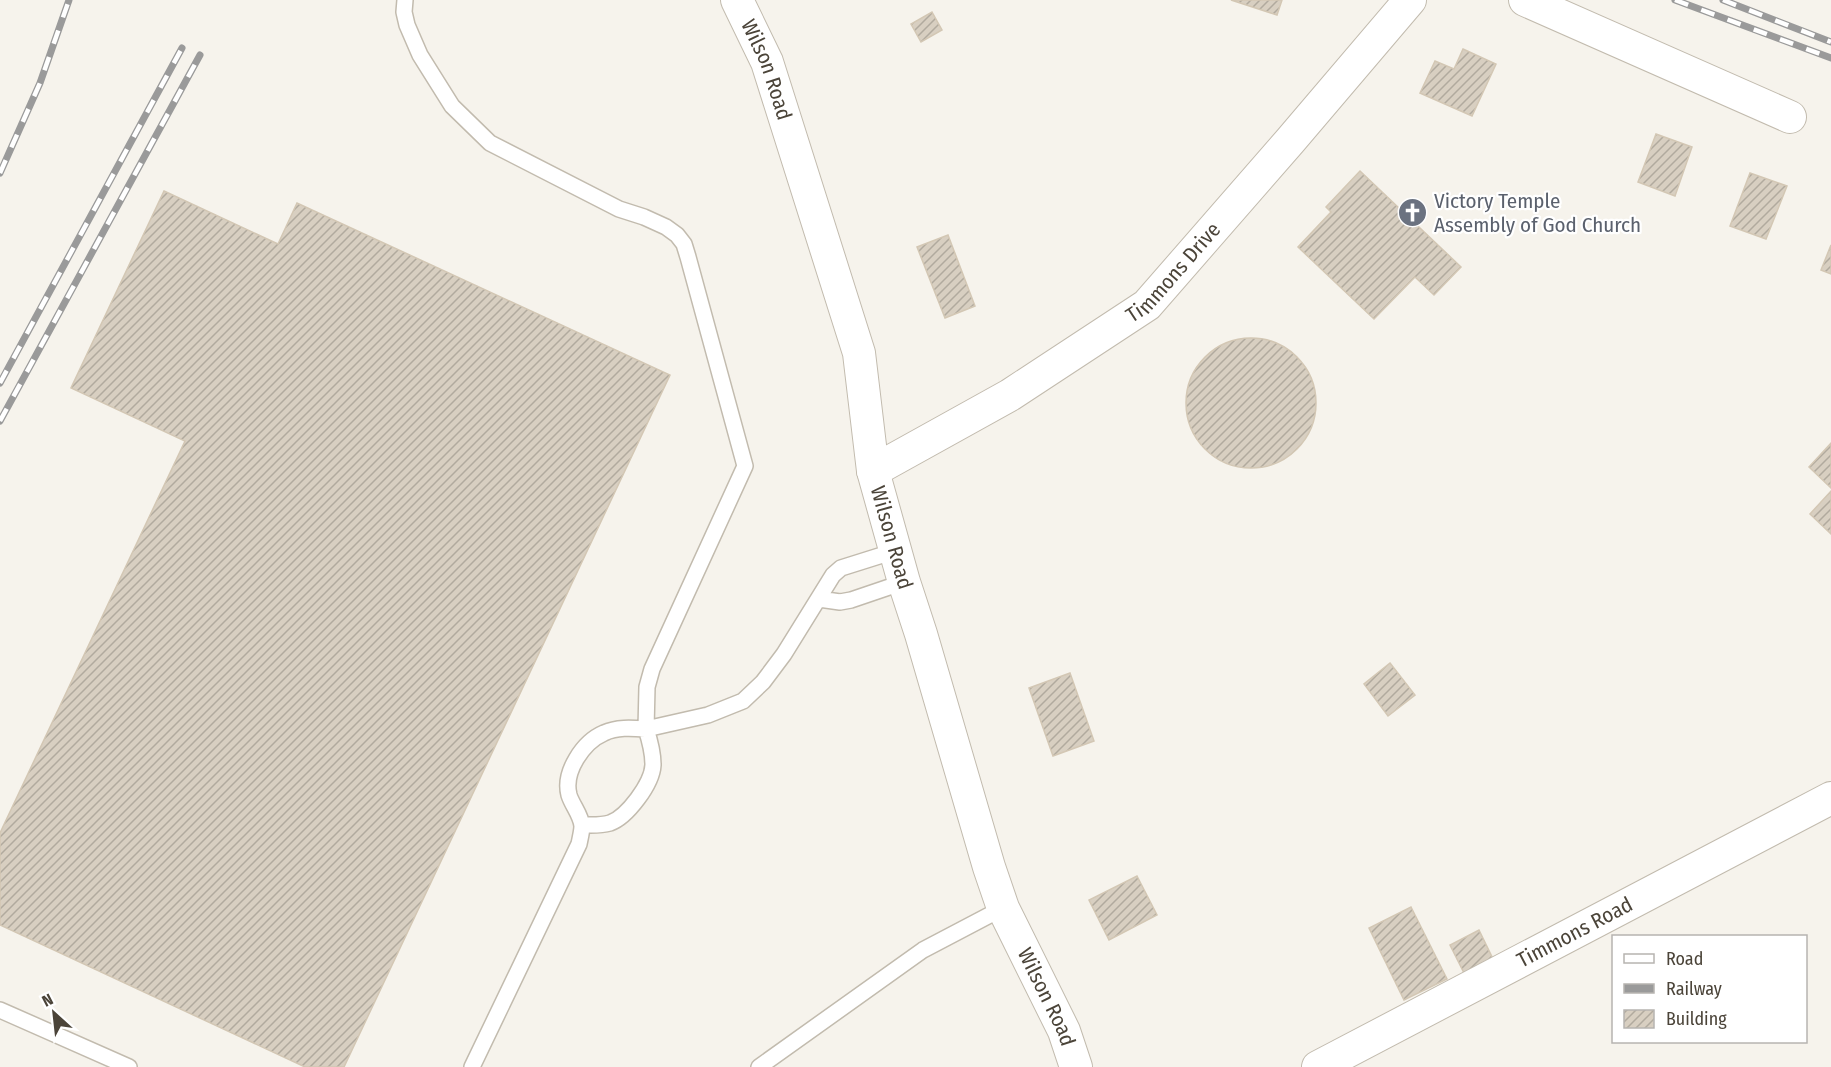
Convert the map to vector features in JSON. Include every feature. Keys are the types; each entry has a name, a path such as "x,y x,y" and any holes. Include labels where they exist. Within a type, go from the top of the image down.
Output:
{"street":[{"name":"Wilson Road","path":"737,0 767,62 858,353 873,471 904,582 1003,908 1064,1031 1076,1067"},
{"name":"Timmons Drive","path":"873,471 1010,395 1147,305 1410,0"},
{"path":"1525,0 1790,117"},
{"name":"Timmons Road","path":"1318,1067 1831,798"}],"lane":[{"path":"405,0 404,12 407,26 420,55 452,106 490,143 619,209 666,227 684,244 745,466 652,669 647,687 646,729 651,746 653,768 645,790 612,822 598,826 582,825"},
{"path":"472,1067 579,844 582,825 569,794 568,779 576,760 603,733 619,728 646,729 708,715 743,701 763,682 784,654 833,575 841,568 895,551"},
{"path":"819,599 840,602 851,600 904,582"},
{"path":"759,1067 923,950 1003,908"},
{"path":"0,1010 129,1067"}],"building":[{"path":"1231,0 1282,0 1277,15"},
{"path":"932,12 942,30 921,42 911,24"},
{"path":"1463,49 1496,64 1472,116 1420,93 1435,61 1454,69"},
{"path":"1656,134 1692,147 1675,196 1638,182"},
{"path":"1360,171 1461,267 1434,295 1415,277 1374,319 1298,247 1331,212 1326,207"},
{"path":"1750,173 1787,186 1766,239 1730,226"},
{"path":"164,191 278,244 297,203 670,375 344,1067 305,1067 0,925 0,833 185,441 71,388"},
{"path":"948,235 975,306 945,318 917,247"},
{"path":"1831,245 1831,274 1821,270"},
{"path":"1251,338 1276,343 1297,357 1311,378 1316,403 1311,428 1297,449 1276,463 1251,468 1226,463 1205,449 1191,428 1186,403 1191,378 1205,357 1226,343"},
{"path":"1831,443 1831,488 1809,467"},
{"path":"1831,491 1831,534 1810,514"},
{"path":"1390,663 1415,695 1388,716 1364,684"},
{"path":"1070,673 1094,741 1053,756 1029,688"},
{"path":"1137,876 1157,915 1109,940 1089,900"},
{"path":"1411,907 1447,979 1404,1000 1369,928"},
{"path":"1479,930 1494,961 1465,975 1450,945"}],"railway":[{"path":"0,173 40,83 69,0"},
{"path":"1675,0 1831,58"},
{"path":"1723,0 1831,42"},
{"path":"0,383 182,48"},
{"path":"0,421 200,55"}],"place":[{"name":"Victory Temple Assembly of God Church","path":"1413,213"}]}
